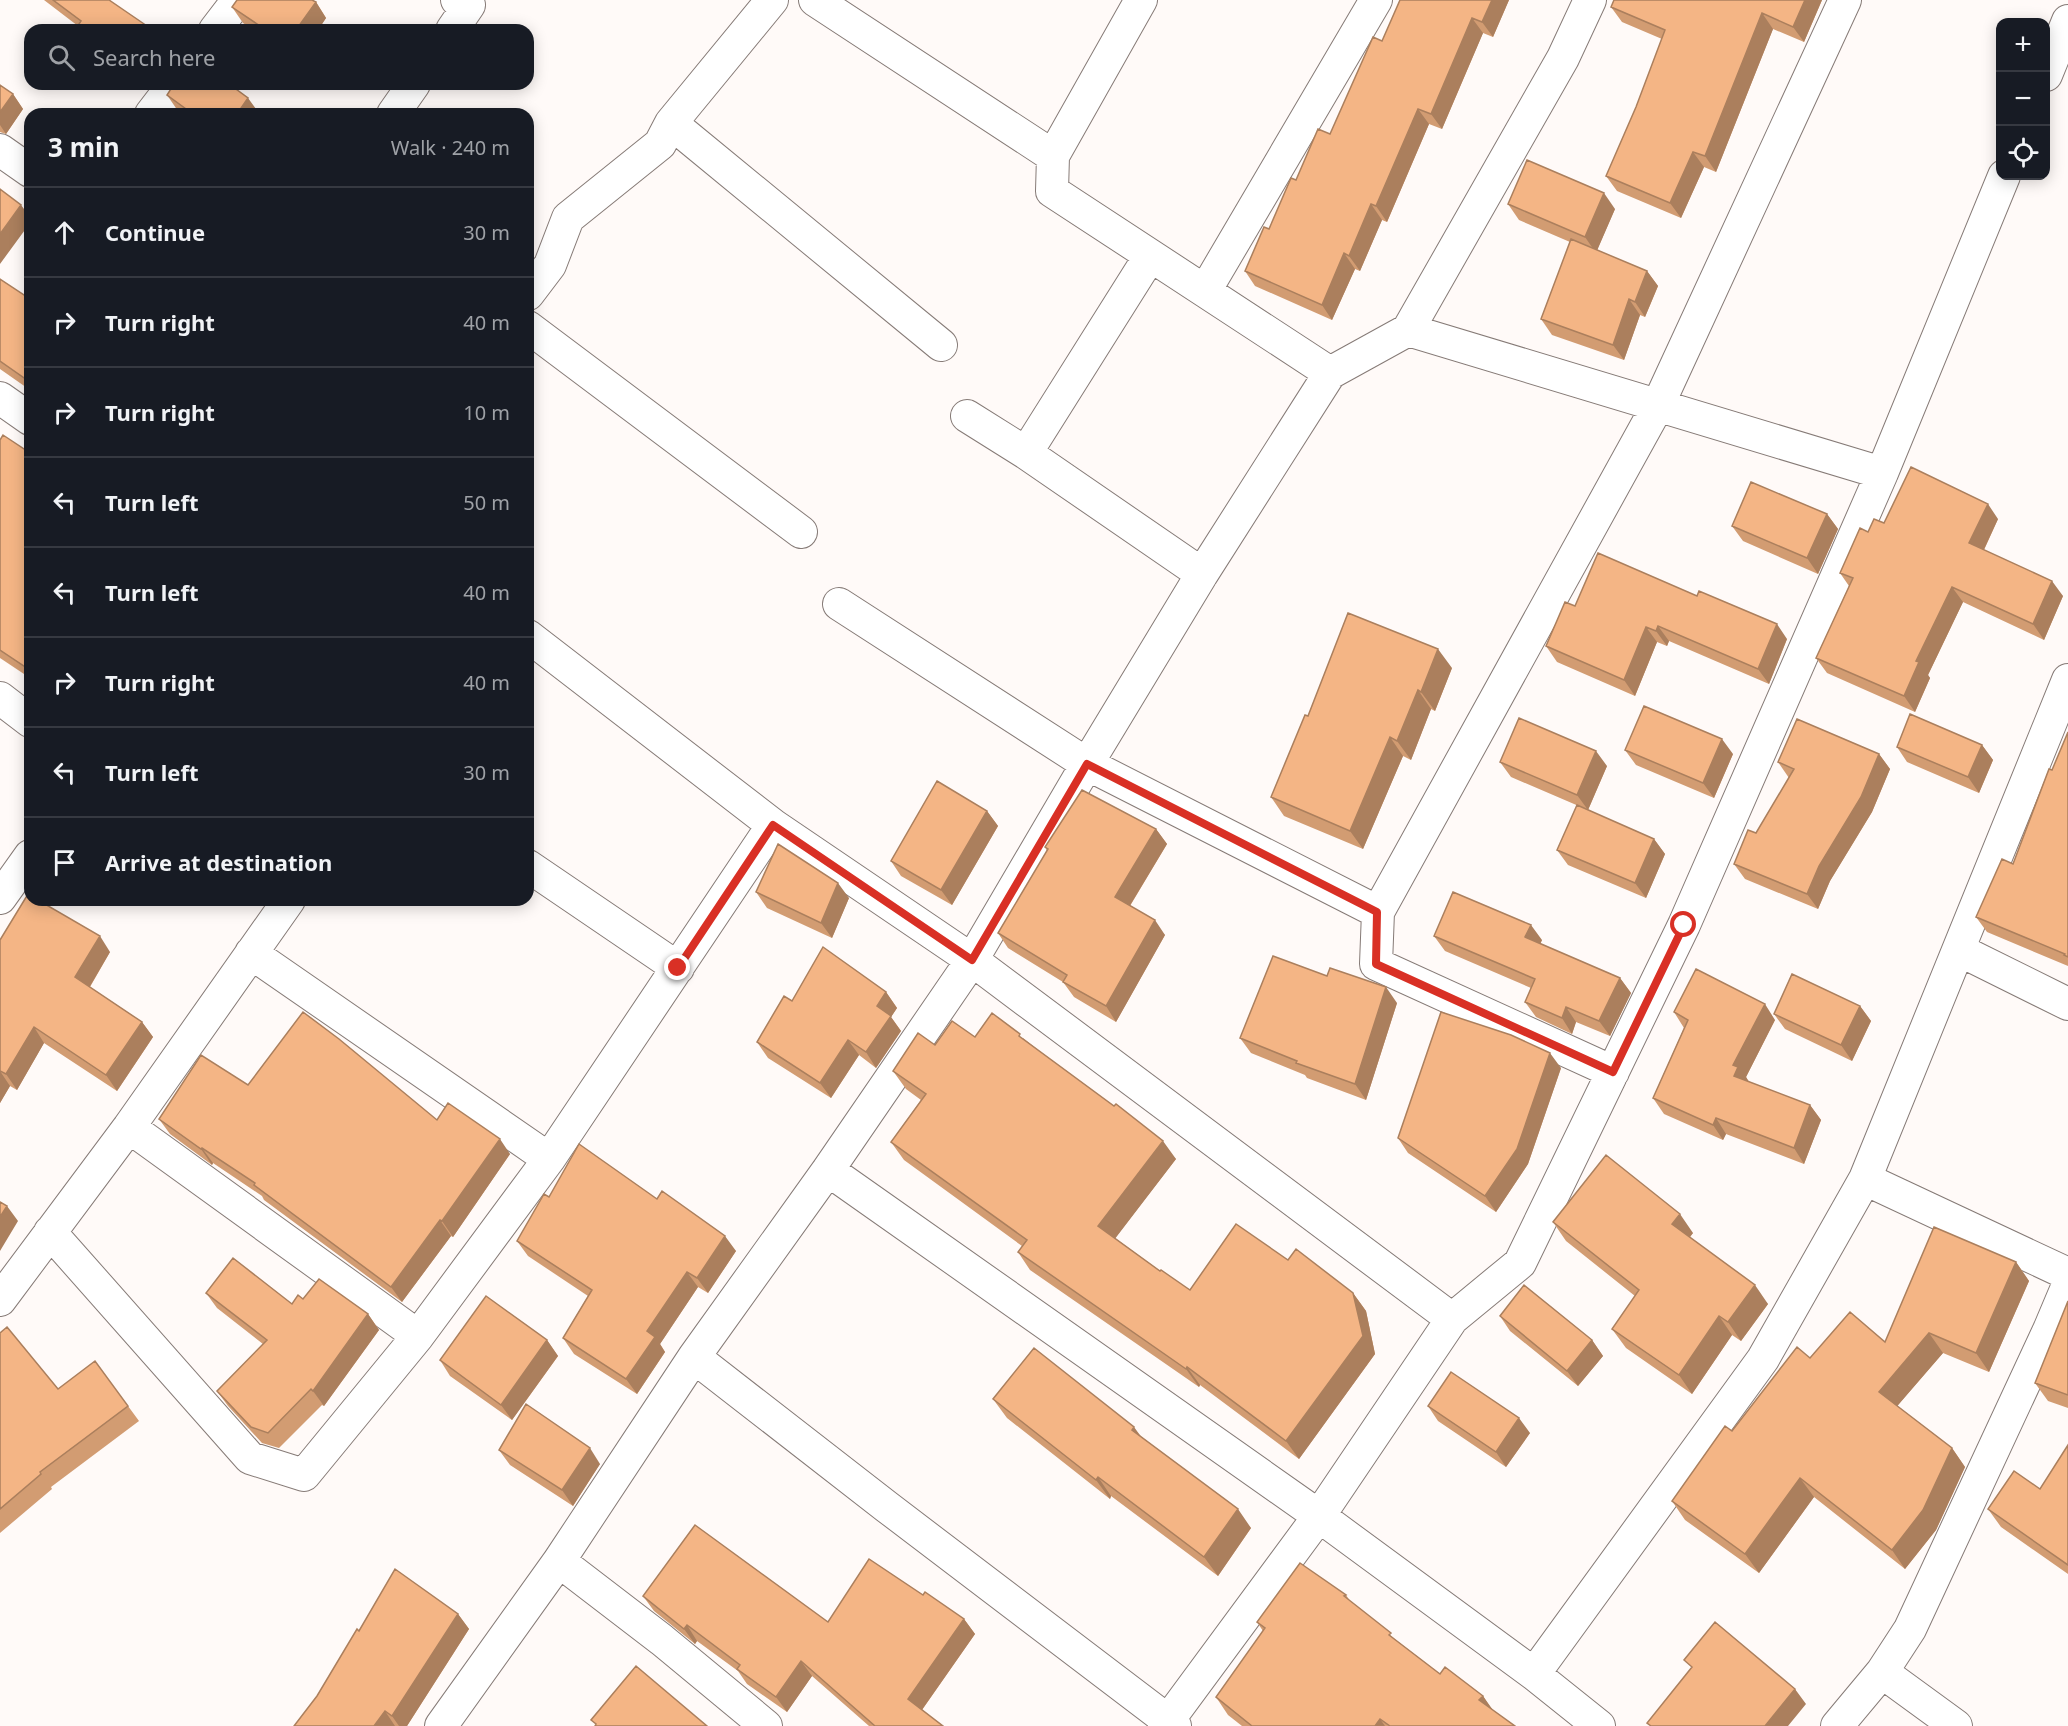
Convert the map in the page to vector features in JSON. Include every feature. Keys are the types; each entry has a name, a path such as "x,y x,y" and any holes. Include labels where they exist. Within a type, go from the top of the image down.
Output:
{"street":[{"path":"220,24 238,0"},
{"path":"456,24 469,5 457,0"},
{"path":"534,286 550,266 568,218 660,144 671,123 772,0"},
{"path":"815,0 1053,156"},
{"path":"1141,0 1053,156 1052,191 1330,373"},
{"path":"1205,291 1376,0"},
{"path":"441,1726 559,1561 694,1357 828,1170 972,960 1202,574 1330,373 1408,330 1563,58 1590,0"},
{"path":"1613,1072 1376,964 1377,912 1658,405 1845,0"},
{"path":"2047,72 2068,21"},
{"path":"156,108 169,90"},
{"path":"397,108 410,90"},
{"path":"671,123 941,345"},
{"path":"0,150 24,167"},
{"path":"694,1357 1169,1724 1318,1516 1452,1319 1520,1263 1684,925 1882,473 2002,180"},
{"path":"1026,453 1150,256"},
{"path":"1408,330 1882,473"},
{"path":"534,332 801,532"},
{"path":"0,398 24,415"},
{"path":"967,416 1026,453 1202,574"},
{"path":"839,604 1087,764 1377,912"},
{"path":"534,641 773,825 972,960 1452,1319"},
{"path":"1534,1674 1763,1359 1865,1179 2068,680"},
{"path":"0,699 24,717"},
{"path":"50,1232 250,1458 304,1475 418,1336 549,1159 773,825"},
{"path":"0,898 24,864"},
{"path":"534,870 678,968"},
{"path":"0,1300 129,1127 251,953 277,906"},
{"path":"1959,950 2068,1004"},
{"path":"251,953 549,1159"},
{"path":"129,1127 418,1336"},
{"path":"828,1170 1318,1516 1534,1674 1599,1726"},
{"path":"1865,1179 2068,1275"},
{"path":"1837,1726 1882,1672 1910,1629 2068,1285"},
{"path":"559,1561 662,1640 766,1726"},
{"path":"1882,1672 1956,1726"}],"building":[{"path":"53,0 109,0 144,24 79,24 81,21"},
{"path":"237,0 312,0 316,2 300,24 257,24 232,7"},
{"path":"1400,0 1492,0 1482,22 1472,18 1431,114 1418,109 1376,206 1371,204 1349,256 1344,253 1322,305 1245,271 1264,227 1269,229 1291,178 1296,180 1318,129 1330,134 1373,37 1382,41"},
{"path":"1614,0 1805,0 1793,27 1762,13 1705,156 1693,152 1670,203 1606,176 1636,107 1665,30 1611,7"},
{"path":"0,85 13,94 0,112"},
{"path":"170,90 237,90 248,98 241,108 185,108 167,95"},
{"path":"1527,160 1604,193 1585,237 1508,204"},
{"path":"0,189 21,205 0,234"},
{"path":"1571,239 1647,271 1635,302 1629,299 1613,345 1541,319"},
{"path":"0,279 24,295 24,378 0,361"},
{"path":"3,435 24,449 24,666 0,650 0,440"},
{"path":"1911,467 1988,504 1969,543 2052,581 2033,624 1952,587 1916,661 1919,662 1904,696 1816,658 1853,578 1840,573 1860,528 1868,532 1874,519 1884,523"},
{"path":"1751,482 1827,514 1807,558 1732,526"},
{"path":"1598,553 1697,596 1699,591 1777,624 1758,669 1658,626 1656,631 1646,627 1624,680 1546,646 1565,602 1575,606"},
{"path":"1348,613 1438,649 1421,692 1418,690 1397,741 1390,737 1350,831 1271,797 1305,715 1308,716"},
{"path":"1644,706 1722,739 1703,783 1625,750"},
{"path":"1910,714 1982,745 1968,777 1897,747"},
{"path":"1519,718 1596,751 1577,795 1500,762"},
{"path":"1797,719 1879,754 1861,797 1819,866 1807,894 1734,864 1748,830 1756,833 1794,769 1778,762"},
{"path":"2068,732 2068,957 1976,917 2002,859 2013,864 2049,769 2052,770"},
{"path":"937,781 987,811 941,890 891,861"},
{"path":"1082,790 1156,829 1115,897 1155,920 1106,1006 1063,982 1067,975 998,933 1048,849 1045,847"},
{"path":"1577,805 1654,839 1635,883 1557,850"},
{"path":"778,844 838,883 821,923 756,892"},
{"path":"1453,892 1531,925 1525,937 1620,978 1599,1021 1566,1007 1562,1018 1525,1002 1535,979 1434,936"},
{"path":"24,901 24,906 48,906 100,936 75,977 142,1022 106,1075 34,1027 6,1074 0,1071 0,940"},
{"path":"823,947 886,992 877,1006 891,1016 866,1052 848,1040 820,1083 757,1042 784,996 792,1001"},
{"path":"1273,956 1327,976 1330,968 1386,987 1355,1084 1296,1063 1297,1061 1240,1038"},
{"path":"1696,969 1765,1004 1733,1065 1738,1067 1734,1076 1810,1105 1794,1148 1716,1118 1713,1125 1653,1098 1688,1020 1674,1012"},
{"path":"1792,974 1860,1006 1841,1045 1774,1014"},
{"path":"303,1012 437,1120 448,1103 500,1139 442,1221 440,1220 391,1287 254,1185 255,1183 159,1119 201,1055 248,1085"},
{"path":"1441,1012 1511,1035 1550,1053 1517,1149 1485,1196 1398,1138"},
{"path":"992,1013 1020,1034 1019,1036 1114,1106 1116,1104 1163,1141 1098,1226 1190,1290 1236,1224 1288,1260 1296,1249 1353,1293 1363,1336 1286,1441 1187,1367 1186,1369 1018,1252 1027,1240 891,1142 926,1094 893,1071 918,1033 935,1045 952,1021 975,1037"},
{"path":"579,1144 657,1199 662,1191 725,1236 697,1278 687,1272 647,1331 655,1337 626,1379 563,1338 592,1290 517,1241 544,1194 549,1197"},
{"path":"1606,1155 1680,1214 1672,1224 1755,1285 1728,1322 1719,1316 1679,1375 1612,1329 1639,1290 1553,1222"},
{"path":"0,1202 7,1206 0,1217"},
{"path":"1934,1227 2016,1262 1976,1353 1929,1333 1879,1392 1952,1448 1923,1510 1892,1550 1800,1478 1745,1554 1672,1501 1725,1426 1732,1431 1797,1347 1810,1358 1850,1312 1885,1342"},
{"path":"233,1258 292,1304 298,1295 303,1299 319,1279 368,1314 313,1391 311,1389 268,1433 251,1427 217,1391 267,1340 206,1293"},
{"path":"1524,1285 1592,1340 1567,1371 1500,1316"},
{"path":"486,1296 547,1340 501,1405 440,1360"},
{"path":"2068,1301 2068,1395 2035,1383"},
{"path":"7,1327 58,1389 95,1361 128,1406 40,1472 41,1474 0,1509 0,1333"},
{"path":"1034,1348 1134,1427 1132,1430 1238,1509 1204,1557 1098,1477 1096,1480 993,1399"},
{"path":"1451,1372 1519,1418 1496,1452 1428,1406"},
{"path":"526,1404 590,1448 562,1490 499,1450"},
{"path":"2068,1445 2068,1565 1988,1509 2014,1471 2040,1489"},
{"path":"695,1525 828,1622 869,1559 923,1595 925,1592 964,1619 908,1699 943,1726 875,1726 801,1661 776,1697 737,1669 740,1665 687,1625 684,1629 643,1596"},
{"path":"1300,1563 1346,1595 1344,1596 1391,1633 1389,1635 1440,1674 1445,1667 1483,1696 1479,1700 1515,1726 1390,1726 1380,1719 1375,1726 1252,1726 1216,1697 1265,1628 1257,1622"},
{"path":"395,1569 458,1614 392,1716 385,1711 374,1726 294,1726 317,1696 357,1629 359,1631"},
{"path":"1715,1622 1795,1689 1765,1726 1651,1726 1647,1723 1692,1667 1684,1660"},
{"path":"636,1666 707,1726 595,1726 596,1724 591,1720"}],"route":[{"path":"678,968 773,825 972,960 1087,764 1377,912 1376,964 1613,1072 1684,925"}]}
